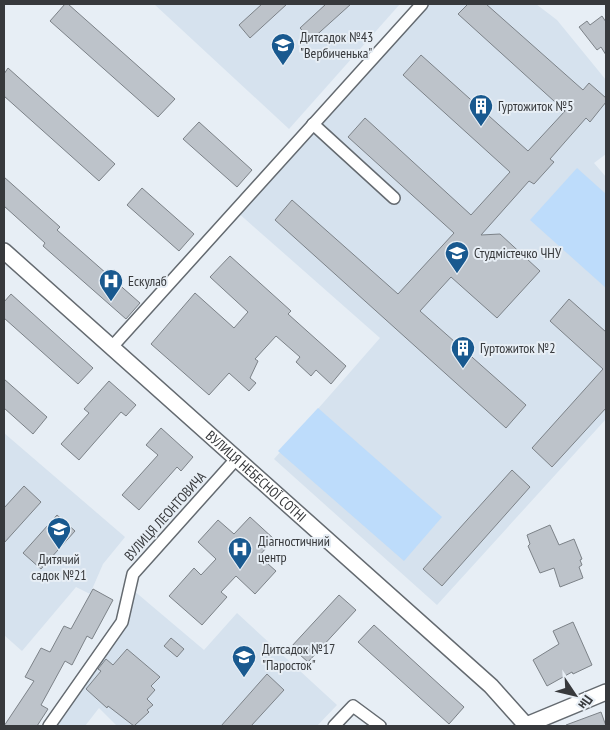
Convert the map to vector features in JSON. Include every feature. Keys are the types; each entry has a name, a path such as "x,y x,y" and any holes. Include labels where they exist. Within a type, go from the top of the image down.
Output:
{"street":[{"path":"111,348 422,4"},
{"path":"313,124 394,198"},
{"name":"ВУЛИЦЯ НЕБЕСНОЇ СОТНІ","path":"4,251 491,686 524,725"},
{"name":"ВУЛИЦЯ ЛЕОНТОВИЧА","path":"49,726 122,622 133,574 237,458"},
{"path":"524,725 606,692"},
{"path":"334,726 353,706 380,726"}],"shaded area":[{"name":"Дитсадок №43 \"Вербиченька\"","path":"154,4 400,4 289,129"},
{"name":"Студмістечко ЧНУ","path":"423,4 536,4 557,20 606,80 606,154 594,163 606,177 606,419 437,605 274,459 380,338 236,211"},
{"path":"577,168 606,194 606,288 530,220"},
{"path":"318,408 442,517 404,561 278,451"},
{"name":"Дитячий садок №21","path":"4,433 125,537 103,564 90,594 76,587 22,651 4,635"},
{"path":"133,590 204,650 237,613 337,705 317,726 117,726 99,708 85,726 50,726 124,623"}],"building":[{"path":"65,4 68,4 175,99 158,117 50,21"},
{"path":"262,4 287,4 250,38 239,25"},
{"path":"326,4 351,4 311,40 300,28"},
{"path":"468,4 486,4 583,90 589,83 606,98 606,102 590,122 586,118 550,159 554,162 534,184 529,181 481,235 500,234 540,271 497,318 451,277 420,311 526,405 506,428 275,220 292,200 398,294 454,233 348,137 365,118 471,215 510,172 403,75 421,55 528,151 565,111 458,14"},
{"path":"602,16 606,22 606,55 601,47 597,50 579,27 587,21 590,25"},
{"path":"8,68 115,164 99,181 4,96 4,74"},
{"path":"199,122 252,170 237,187 183,139"},
{"path":"4,177 60,227 57,230 140,303 126,319 43,246 45,243 4,206"},
{"path":"142,188 194,234 179,251 127,205"},
{"path":"230,256 291,311 288,314 346,366 331,384 316,370 311,376 296,362 300,357 276,336 255,359 258,361 250,378 256,383 249,391 229,373 209,395 151,344 195,293 234,328 248,312 210,277"},
{"path":"11,294 93,368 78,384 4,318 4,302"},
{"path":"569,299 606,332 606,408 552,467 532,448 603,369 550,321"},
{"path":"4,379 47,417 33,434 4,408"},
{"path":"109,381 136,405 126,416 121,412 79,460 61,444 89,413 84,409"},
{"path":"161,428 193,457 181,471 177,467 139,510 122,495 158,455 146,445"},
{"path":"512,470 530,487 442,586 423,569"},
{"path":"24,486 41,502 4,543 4,508"},
{"path":"57,515 75,531 41,569 23,553"},
{"name":"Діагностичний центр","path":"250,517 274,539 259,556 276,571 255,594 236,576 221,592 227,597 202,625 169,596 194,568 201,575 216,559 198,542 218,520 234,534"},
{"path":"550,525 559,545 574,539 582,559 580,560 582,565 579,567 583,578 560,587 554,568 540,573 528,546 530,544 527,535"},
{"path":"93,589 113,600 92,639 87,636 72,665 65,661 41,705 48,709 37,726 4,726 34,681 25,677 41,648 50,652 64,626 71,629"},
{"path":"339,595 356,610 308,662 291,647"},
{"path":"573,622 592,665 573,674 572,672 547,686 533,660 559,644 553,631"},
{"path":"374,625 464,707 449,724 358,642"},
{"path":"171,638 184,649 177,657 164,646"},
{"path":"127,649 160,677 151,686 155,690 147,699 153,705 147,710 149,712 134,726 108,706 107,708 86,689 101,671 98,669 106,659 113,665"},
{"path":"267,674 284,690 251,726 221,726"},
{"path":"601,712 606,726 566,726 566,725"}],"place":[{"name":"Дитсадок №43 \"Вербиченька\"","path":"283,66"},
{"name":"Гуртожиток №5","path":"481,127"},
{"name":"Студмістечко ЧНУ","path":"457,274"},
{"name":"Ескулаб","path":"111,302"},
{"name":"Гуртожиток №2","path":"463,369"},
{"name":"Дитячий садок №21","path":"59,550"},
{"name":"Діагностичний центр","path":"240,570"},
{"name":"Дитсадок №17 \"Паросток\"","path":"244,678"}]}
